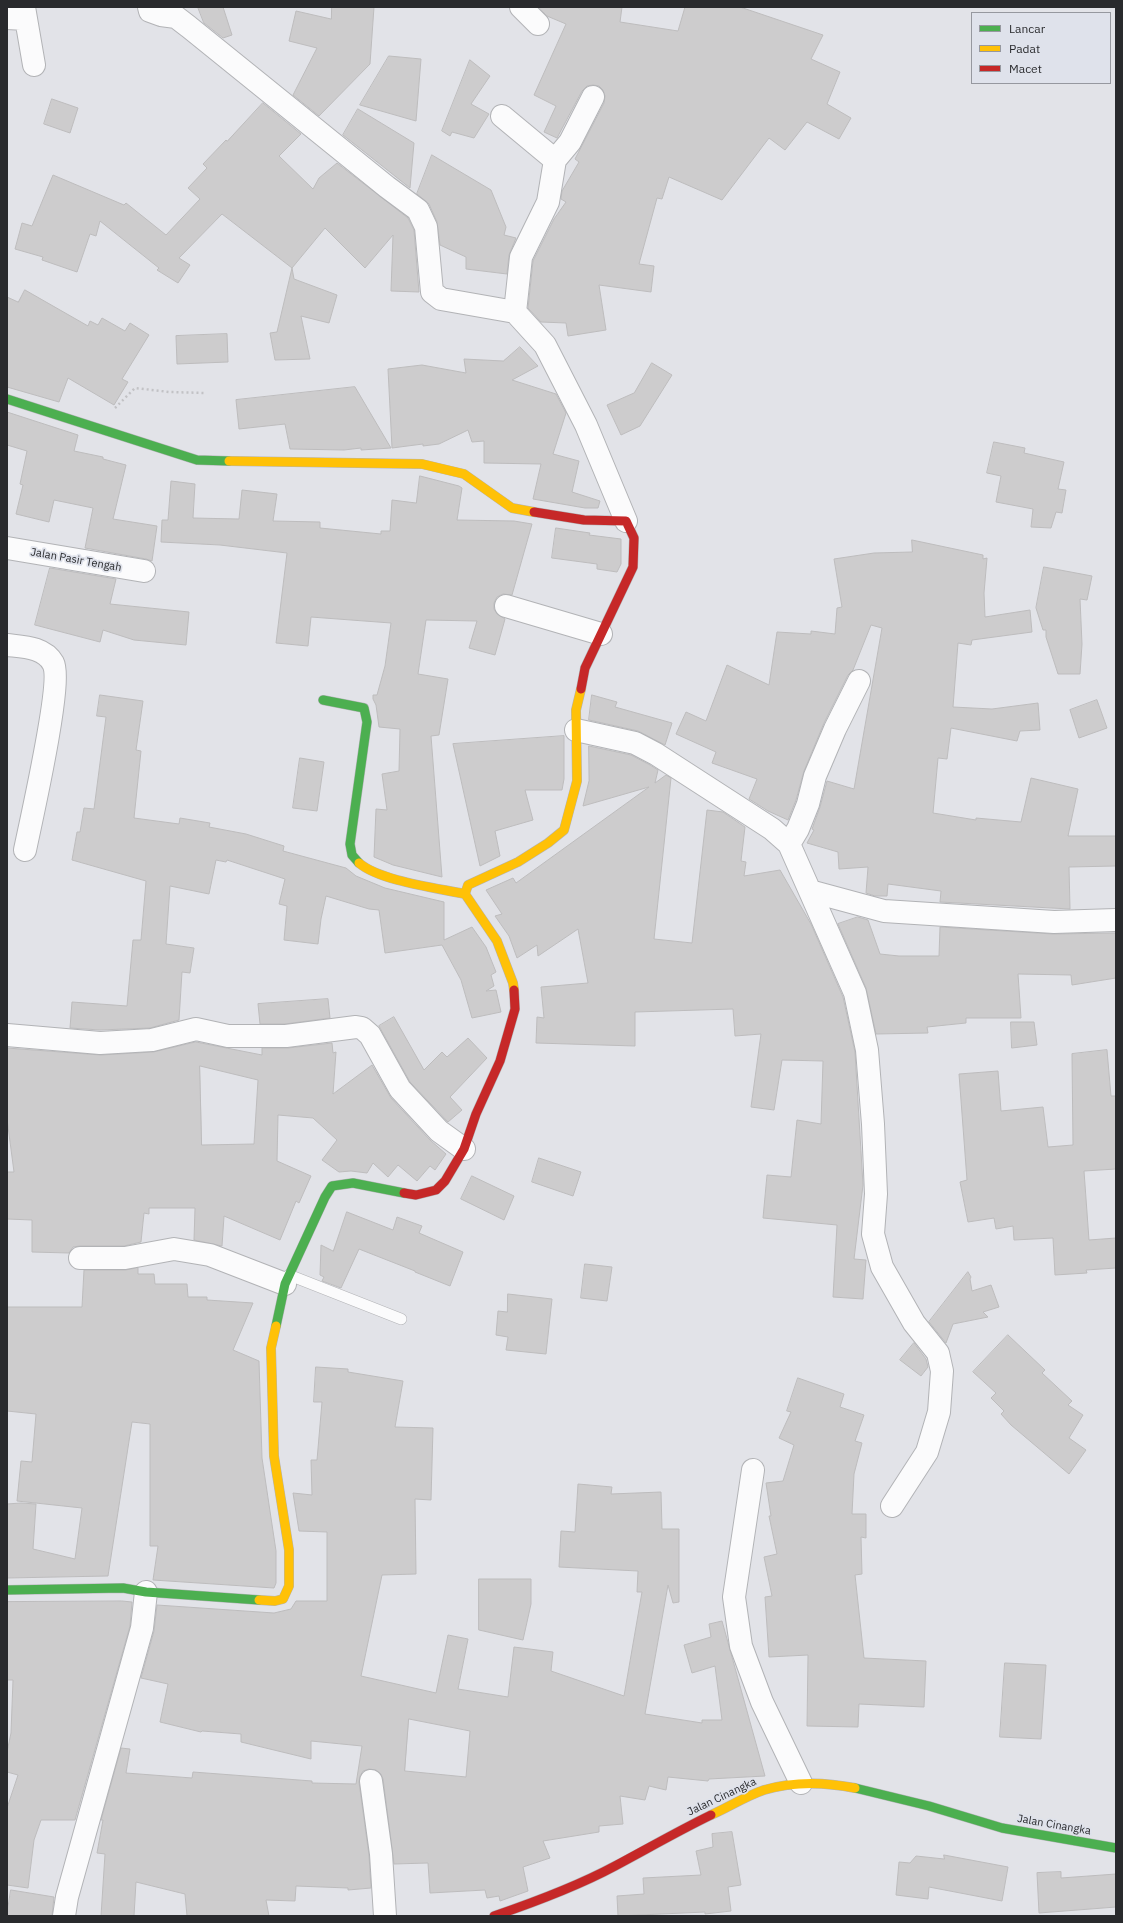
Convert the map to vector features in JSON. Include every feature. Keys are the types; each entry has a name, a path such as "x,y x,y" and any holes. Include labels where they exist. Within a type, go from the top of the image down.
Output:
{"street":[{"path":"149,7 150,11 161,15 176,17 387,187 418,210 426,227 432,292 441,299 515,312 545,345 586,425 634,538 633,567 585,668 576,710 577,781 564,830 548,843 518,862 468,885 465,894"},
{"path":"521,7 538,24"},
{"path":"19,15 34,65"},
{"path":"515,312 521,257 548,202 555,160 570,142 593,97"},
{"path":"502,116 555,160"},
{"path":"7,399 198,460 422,464 464,474 512,508 584,520 626,521"},
{"name":"Jalan Pasir Tengah","path":"7,548 144,571"},
{"path":"506,606 601,634"},
{"path":"7,645 29,647 46,654 54,665 54,699 25,850"},
{"path":"789,844 798,829 806,810 815,776 829,742 859,681"},
{"path":"7,1590 123,1588 146,1592 275,1601 283,1598 288,1586 289,1550 274,1456 272,1348 287,1280 325,1197 332,1186 353,1183 416,1195 436,1190 445,1181 464,1149 476,1114 500,1061 514,1010 513,983 497,941 465,894 400,880 367,868 354,859 350,853 350,844 367,722 364,708 323,700"},
{"path":"576,730 635,743 649,750 767,825 789,844 855,994 867,1050 873,1124 876,1194 874,1234 882,1267 914,1323 938,1353 942,1370 939,1412 927,1452 892,1506"},
{"path":"810,891 884,911 1054,922 1116,920"},
{"path":"7,1035 100,1043 152,1040 196,1029 228,1036 286,1036 356,1027 362,1028 370,1035 400,1089 439,1131 464,1149"},
{"path":"80,1258 125,1258 174,1248 210,1255 287,1280"},
{"path":"753,1470 734,1597 741,1646 762,1702 801,1783"},
{"path":"64,1916 69,1889 142,1628 146,1592"},
{"path":"371,1781 381,1854 385,1916"},
{"name":"Jalan Cinangka","path":"494,1916 538,1902 614,1867 672,1834 764,1790 801,1783 834,1784 862,1789 929,1806 1002,1828 1116,1848"}],"lane":[{"path":"287,1280 401,1320"}],"path":[{"path":"97,427 135,388 169,392 205,392"}],"building":[{"path":"198,7 223,7 232,35 223,38 204,23"},
{"path":"332,7 374,7 370,64 319,116 293,95 317,48 289,41 296,11 331,19"},
{"path":"539,7 622,7 620,22 678,31 685,7 740,7 823,35 811,59 840,72 827,104 851,118 839,139 807,122 785,150 769,138 722,200 669,177 662,199 657,198 639,264 654,266 651,292 599,285 606,330 568,336 566,323 541,322 528,308 533,261 554,219 566,202 561,199 562,191 579,162 575,159 604,103 605,96 603,90 599,86 587,86 582,91 557,138 544,132 556,106 534,95 566,24 547,16"},
{"path":"389,56 421,59 416,121 360,105"},
{"path":"470,60 490,76 471,104 489,114 474,138 452,132 450,136 442,131"},
{"path":"52,99 78,108 70,133 44,124"},
{"path":"263,103 301,134 279,156 313,189 319,178 337,163 408,218 414,230 419,292 391,291 393,235 365,268 325,228 292,268 222,214 179,258 190,265 178,283 157,270 159,268 100,221 96,236 90,234 77,272 42,260 43,257 15,249 22,223 32,226 53,175 124,205 126,203 166,235 200,199 188,188 207,168 203,164"},
{"path":"358,109 414,143 410,188 343,135"},
{"path":"432,155 491,190 506,227 504,235 516,238 509,255 507,274 466,269 466,257 440,245 437,222 429,204 417,194"},
{"path":"292,268 294,279 337,295 329,323 301,316 310,359 275,360 270,333 277,332"},
{"path":"25,290 88,326 90,321 98,325 102,318 125,331 130,323 149,335 122,379 128,382 114,405 68,378 59,402 7,387 7,297 18,302"},
{"path":"227,334 228,362 177,364 176,336"},
{"path":"520,347 538,366 512,380 556,394 566,413 553,454 579,461 572,492 600,501 598,508 585,508 533,499 541,464 484,463 484,441 472,442 468,430 439,444 423,446 423,444 392,448 388,369 422,365 466,373 464,359 503,361"},
{"path":"652,363 672,375 640,426 621,435 607,405 634,393"},
{"path":"355,387 391,448 361,450 361,448 344,450 290,449 285,424 239,429 236,400"},
{"path":"7,412 78,435 74,451 103,457 103,459 126,465 113,519 157,526 152,561 85,548 93,508 54,500 49,522 16,514 23,485 20,484 27,451 7,445"},
{"path":"994,442 1025,448 1024,453 1064,462 1058,489 1066,490 1062,513 1056,512 1051,528 1031,527 1033,509 996,502 1001,476 987,473"},
{"path":"420,476 462,488 457,520 514,521 532,524 512,595 503,594 497,597 494,603 494,609 497,614 505,619 495,655 469,648 477,621 426,620 418,674 448,679 439,735 431,736 442,877 393,865 374,857 376,809 387,810 382,774 399,771 400,729 379,727 376,705 373,699 373,695 377,695 385,666 391,623 311,617 308,646 276,643 287,553 220,545 161,542 162,520 168,520 171,481 195,484 193,518 239,519 242,490 277,494 273,521 320,522 320,528 381,534 381,531 390,531 392,500 416,503"},
{"path":"556,528 590,533 589,535 621,539 621,564 617,572 597,569 597,564 552,558"},
{"path":"912,540 983,555 983,559 987,558 984,593 985,617 1030,610 1032,632 972,640 971,645 958,643 953,707 992,709 1038,703 1040,730 1020,731 1017,741 951,728 947,759 938,758 933,813 976,820 976,818 1021,822 1031,778 1078,789 1068,836 1116,836 1116,866 1069,867 1070,909 940,902 941,891 888,884 887,896 875,896 866,893 868,867 839,869 838,852 807,843 814,830 812,829 827,781 854,789 882,628 871,625 853,670 848,675 824,723 804,771 796,800 788,820 768,811 749,799 757,779 712,763 716,752 676,734 686,712 706,721 727,665 769,685 777,632 811,634 811,631 835,634 837,608 842,607 834,559 874,553 912,552"},
{"path":"1044,567 1092,576 1087,600 1080,599 1082,644 1080,674 1058,674 1046,637 1046,630 1043,630 1036,608"},
{"path":"50,568 116,579 110,604 189,612 186,645 134,640 103,630 100,642 35,625"},
{"path":"100,695 143,701 136,750 141,751 134,818 179,824 180,818 210,823 209,827 246,834 284,846 283,851 346,868 356,876 385,888 444,902 444,940 472,927 486,947 496,972 491,975 494,986 486,991 496,990 501,1012 472,1018 461,980 442,945 385,953 379,910 369,909 326,896 318,944 284,940 287,906 279,904 285,879 227,860 226,862 216,860 209,894 170,886 166,944 194,948 190,973 182,972 179,1020 150,1028 100,1030 70,1028 72,1002 127,1006 133,940 141,940 146,881 72,860 77,832 80,832 84,808 94,809 106,717 97,716"},
{"path":"592,695 617,702 615,707 672,723 665,745 638,731 589,720"},
{"path":"1097,700 1107,728 1079,738 1070,710"},
{"path":"564,736 564,779 562,790 525,790 533,820 495,831 500,856 480,866 453,744"},
{"path":"589,746 631,755 650,765 658,770 655,783 666,775 671,778 654,939 692,943 707,810 723,812 745,827 741,861 746,862 744,876 780,870 811,924 843,997 855,1052 863,1185 854,1259 866,1260 863,1299 833,1297 837,1225 763,1218 767,1175 791,1177 797,1120 821,1124 823,1061 782,1060 774,1110 751,1107 761,1034 735,1036 733,1009 635,1012 635,1046 536,1043 537,1017 544,1018 541,987 588,983 578,929 538,956 537,945 517,958 509,936 495,916 502,914 486,890 513,878 516,883 649,787 583,806 589,781"},
{"path":"300,758 324,762 317,811 293,808"},
{"path":"858,917 868,920 880,954 899,956 939,956 940,927 1053,934 1116,933 1116,978 1072,985 1071,975 1018,974 1021,1018 966,1018 966,1023 927,1027 928,1033 876,1034 866,988 838,924"},
{"path":"328,999 330,1018 285,1024 260,1024 258,1004"},
{"path":"394,1017 424,1070 442,1052 447,1057 468,1038 487,1058 450,1097 462,1110 448,1122 410,1082 379,1026"},
{"path":"1011,1022 1034,1022 1037,1045 1012,1048"},
{"path":"196,1042 262,1055 262,1048 288,1048 332,1043 333,1053 336,1052 333,1094 372,1065 391,1098 430,1140 446,1154 435,1170 430,1166 417,1181 398,1165 388,1177 373,1163 367,1173 351,1171 339,1172 322,1160 337,1140 313,1118 278,1115 277,1161 311,1176 299,1203 296,1201 280,1240 224,1216 222,1246 194,1240 195,1208 149,1208 149,1214 144,1213 141,1242 124,1246 73,1247 69,1253 32,1252 32,1220 7,1219 7,1172 14,1172 7,1119 7,1048 101,1055 153,1052","holes":["200,1066 258,1080 254,1144 202,1145"]},
{"path":"1107,1050 1111,1096 1116,1096 1116,1169 1084,1171 1089,1240 1116,1238 1116,1268 1086,1270 1087,1273 1055,1275 1053,1238 1014,1240 1013,1226 996,1229 994,1218 968,1222 960,1182 967,1180 959,1074 998,1071 1001,1111 1043,1107 1048,1147 1073,1145 1072,1054"},
{"path":"539,1158 581,1172 573,1196 532,1182"},
{"path":"472,1176 514,1196 504,1220 461,1199"},
{"path":"347,1212 393,1230 397,1217 422,1226 419,1233 463,1252 450,1286 359,1249 341,1288 322,1281 324,1277 320,1275 321,1245 333,1251"},
{"path":"585,1264 612,1267 607,1301 581,1298"},
{"path":"138,1268 138,1274 154,1274 155,1284 187,1284 188,1297 207,1297 207,1300 253,1303 233,1350 259,1361 262,1458 276,1551 276,1583 274,1588 153,1580 158,1546 150,1546 150,1424 132,1422 108,1576 7,1578 7,1504 36,1504 33,1549 75,1559 82,1508 17,1501 21,1461 32,1462 36,1414 7,1411 7,1307 82,1307 84,1270 125,1270"},
{"path":"968,1272 971,1277 972,1291 991,1285 999,1307 983,1312 988,1317 953,1324 946,1343 929,1322"},
{"path":"508,1294 552,1299 546,1354 506,1350 508,1337 496,1335 498,1311 507,1312"},
{"path":"1008,1335 1045,1370 1042,1373 1072,1401 1068,1405 1083,1415 1069,1438 1086,1450 1069,1474 1011,1425 1001,1414 1004,1411 991,1398 996,1393 973,1372"},
{"path":"914,1343 926,1359 928,1367 921,1376 900,1360"},
{"path":"316,1367 348,1369 348,1372 403,1381 395,1427 433,1428 431,1500 415,1499 416,1574 382,1575 361,1676 436,1693 448,1635 468,1639 458,1689 508,1697 514,1647 553,1652 551,1671 624,1696 642,1592 637,1592 638,1571 559,1567 561,1531 575,1532 578,1484 612,1487 611,1494 661,1492 662,1529 679,1529 679,1602 673,1603 668,1585 645,1714 702,1723 702,1720 722,1720 715,1666 692,1673 684,1645 711,1637 709,1624 722,1621 765,1776 709,1779 708,1781 668,1777 666,1790 649,1786 645,1800 620,1796 623,1824 599,1826 599,1832 543,1841 550,1858 523,1867 528,1891 500,1901 499,1896 487,1898 485,1890 430,1893 428,1863 394,1864 383,1779 381,1774 376,1770 369,1769 363,1771 359,1782 369,1855 371,1888 348,1890 348,1888 296,1886 295,1901 266,1900 269,1916 187,1916 185,1894 136,1882 134,1916 101,1916 105,1854 97,1853 103,1820 101,1820 121,1748 130,1749 126,1773 192,1778 193,1772 312,1781 312,1783 356,1784 362,1746 311,1741 311,1759 241,1742 241,1734 201,1732 160,1722 168,1684 141,1678 154,1631 157,1605 274,1613 291,1609 296,1601 327,1601 327,1532 299,1531 293,1493 312,1495 311,1460 317,1460 322,1402 314,1402","holes":["409,1719 470,1731 466,1777 405,1771"]},
{"path":"798,1378 844,1394 840,1407 864,1415 855,1441 862,1443 854,1474 852,1514 866,1514 866,1538 861,1537 862,1574 855,1575 864,1658 926,1661 924,1707 859,1704 858,1727 807,1726 808,1655 769,1657 765,1597 772,1596 764,1557 777,1554 769,1516 771,1516 766,1483 783,1481 794,1445 779,1438 791,1412 787,1411"},
{"path":"479,1579 531,1579 531,1604 523,1640 479,1630"},
{"path":"7,1602 132,1602 130,1626 75,1820 41,1820 34,1840 28,1888 7,1885 7,1808 18,1775 7,1772 7,1752 11,1733 13,1680 7,1680"},
{"path":"1005,1663 1046,1665 1041,1739 1000,1737"},
{"path":"732,1832 741,1885 728,1887 731,1911 705,1914 705,1912 618,1916 617,1896 644,1894 643,1878 701,1875 696,1851 713,1847 712,1834"},
{"path":"944,1855 1008,1867 1002,1901 929,1887 928,1899 896,1895 899,1862 910,1863 916,1856 944,1859"},
{"path":"1061,1872 1061,1878 1116,1874 1116,1907 1039,1913 1037,1873"},
{"path":"11,1890 54,1897 52,1916 7,1916"}],"traffic: fast":[{"path":"7,399 197,460 229,461"},
{"path":"323,700 364,708 367,722 350,844 352,855 359,863"},
{"path":"276,1326 285,1284 325,1197 332,1186 353,1183 404,1193"},
{"path":"7,1590 123,1588 146,1592 259,1600"},
{"path":"855,1788 929,1806 1002,1828 1116,1848"}],"traffic: slow":[{"path":"229,461 422,464 464,474 512,508 534,512"},
{"path":"465,894 468,885 518,862 548,843 564,830 577,781 576,710 581,689"},
{"path":"359,863 380,875 409,883 465,894 497,941 513,983 514,990"},
{"path":"259,1600 275,1601 283,1599 289,1586 289,1550 274,1456 271,1348 276,1326"},
{"path":"711,1815 751,1795 775,1787 810,1783 855,1788"}],"traffic: jam":[{"path":"534,512 584,520 626,521 634,538 633,567 585,668 581,689"},
{"path":"404,1193 416,1195 436,1190 445,1181 464,1149 476,1114 500,1061 515,1009 514,990"},
{"path":"494,1916 540,1900 585,1881 711,1815"}]}
